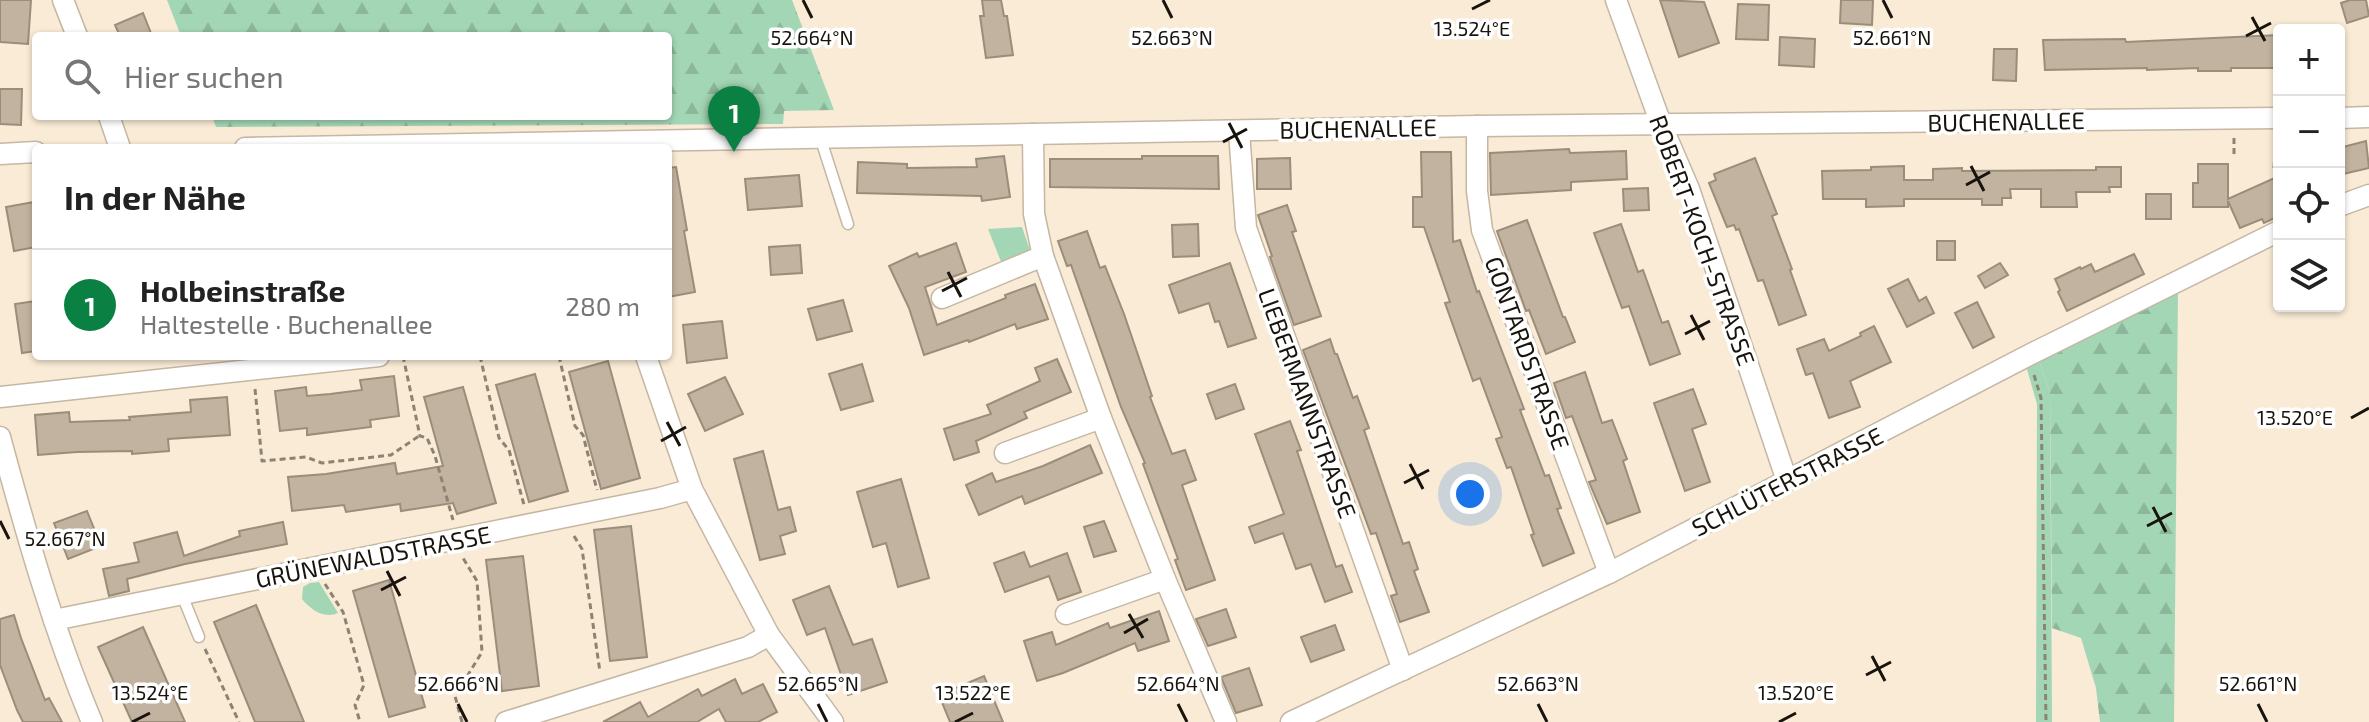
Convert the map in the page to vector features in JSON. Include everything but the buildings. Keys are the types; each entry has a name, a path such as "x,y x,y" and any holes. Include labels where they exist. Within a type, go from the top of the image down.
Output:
{"street":[{"path":"63,0 75,32"},
{"name":"ROBERT-KOCH-STRASSE","path":"1616,0 1661,124 1689,189 1787,481"},
{"path":"2345,118 2369,117"},
{"name":"BUCHENALLEE","path":"606,144 820,137 1477,126 2273,118"},
{"path":"110,120 119,144"},
{"name":"GONTARDSTRASSE","path":"1477,126 1477,191 1482,230 1609,573"},
{"name":"LIEBERMANNSTRASSE","path":"1239,131 1246,228 1403,670"},
{"path":"1033,134 1034,214 1043,256 1101,418 1226,722"},
{"path":"0,154 32,152"},
{"path":"2345,204 2369,195"},
{"name":"SCHLÜTERSTRASSE","path":"1291,722 1609,573 2028,355 2273,234"},
{"path":"942,298 1043,256"},
{"path":"0,397 343,360"},
{"path":"647,360 692,489 738,580 769,635 833,722"},
{"path":"1005,453 1101,418"},
{"path":"0,437 54,620 92,722"},
{"name":"GRÜNEWALDSTRASSE","path":"54,620 692,489"},
{"path":"1066,614 1165,579"},
{"path":"506,722 748,647 769,635"}],"lane":[{"path":"820,137 848,224"},
{"path":"182,595 199,637"}],"path":[{"path":"2028,355 2041,398 2046,722"},
{"path":"404,360 420,436"},
{"path":"481,360 499,438 509,450 529,524"},
{"path":"560,360 575,426 583,435 602,509"},
{"path":"254,370 262,461 306,457 322,463 391,455 420,436 427,438 435,456 462,557 477,581 482,652 455,696 462,722"},
{"path":"562,518 582,549 603,692"},
{"path":"315,568 343,612 360,670 364,685 355,705 360,722"},
{"path":"199,637 239,722"}],"green space":[{"path":"167,0 792,0 834,110 784,111 783,124 216,127 213,120 672,120 672,32 179,32"},
{"path":"1022,227 1031,253 1002,264 988,229"},
{"path":"2178,291 2174,722 2100,722 2096,688 2081,638 2052,628 2050,392 2039,361"},
{"path":"2039,361 2050,392 2052,722 2036,722 2037,404 2026,366"},
{"path":"319,582 338,613 328,615 318,612 302,599 303,587"}],"place":[{"name":"Holbeinstraße","path":"734,152"}]}
